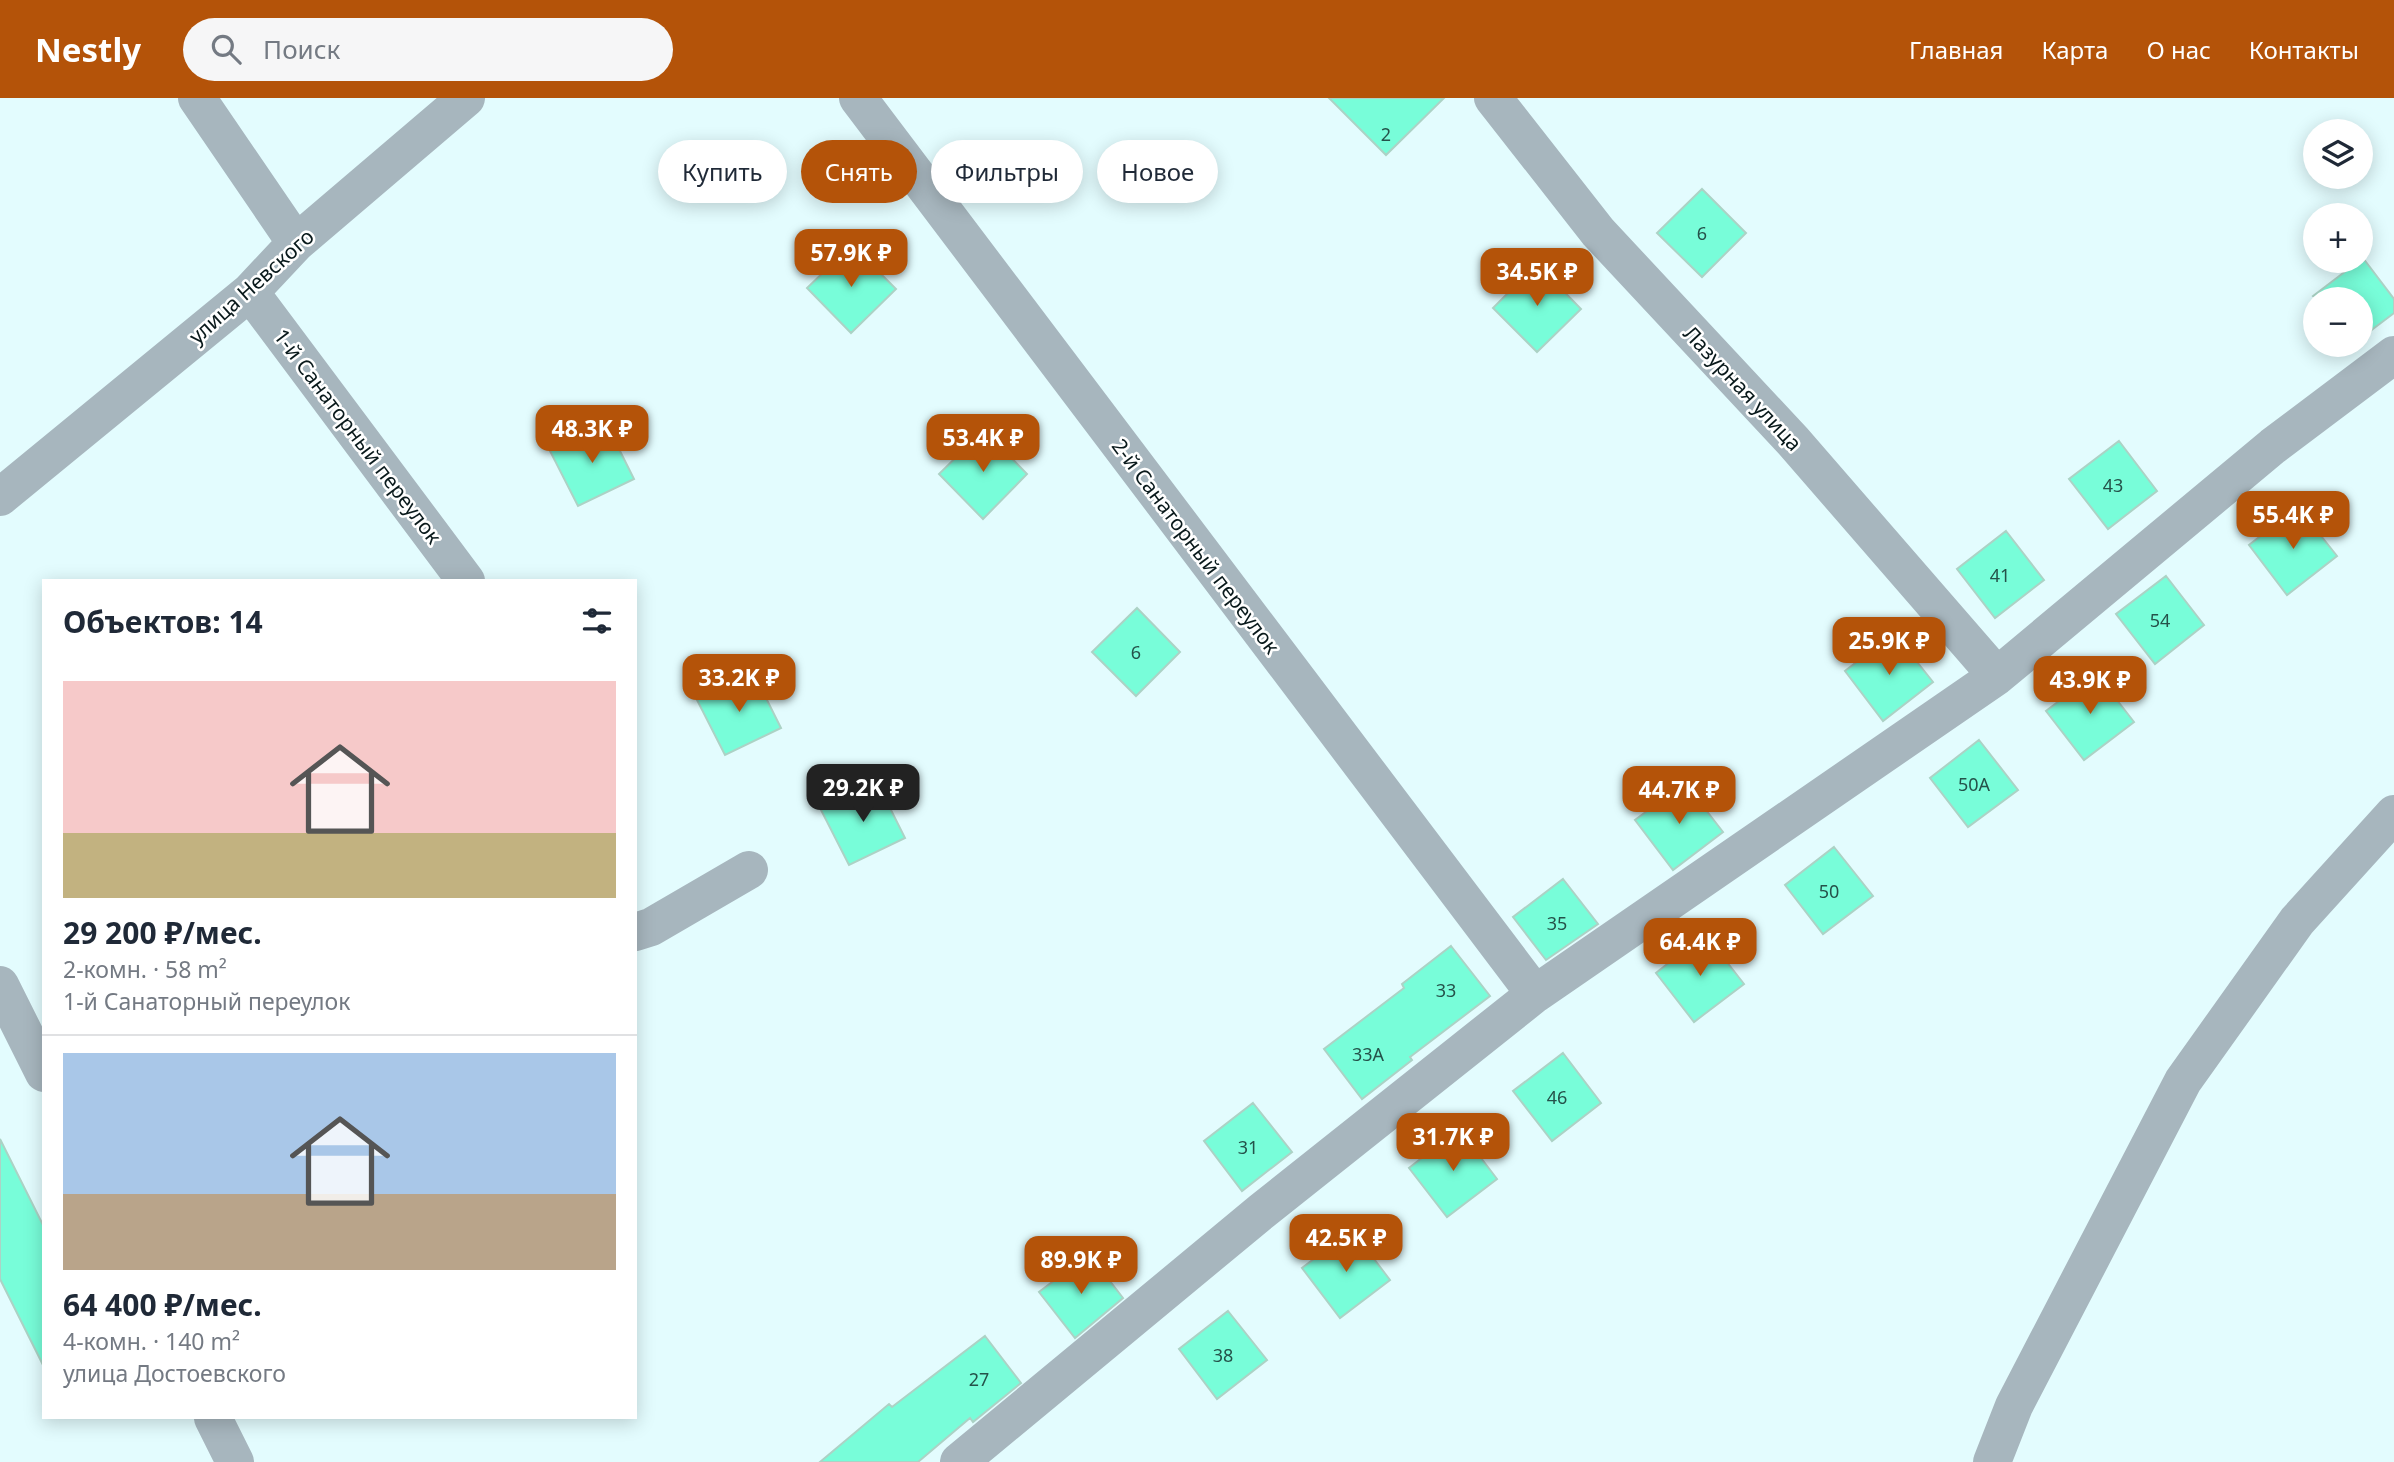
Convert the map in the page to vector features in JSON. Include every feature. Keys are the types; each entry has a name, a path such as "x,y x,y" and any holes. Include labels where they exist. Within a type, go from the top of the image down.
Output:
{"street":[{"path":"197,98 296,243"},
{"name":"улица Невского","path":"0,497 250,292 296,243 466,98"},
{"name":"2-й Санаторный переулок","path":"858,98 1535,994"},
{"name":"Лазурная улица","path":"1493,98 1598,232 1793,441 1997,676"},
{"name":"1-й Санаторный переулок","path":"250,292 465,579"},
{"path":"959,1462 1262,1211 1535,994 1997,676 2273,446 2394,355"},
{"path":"1992,1462 2014,1406 2183,1081 2297,921 2394,814"},
{"path":"637,931 651,927 749,870"},
{"path":"0,985 42,1069"},
{"path":"214,1419 235,1462"}],"building":[{"path":"1329,98 1444,98 1386,155"},
{"path":"1702,189 1746,233 1702,277 1657,233"},
{"path":"852,245 896,289 851,333 807,288"},
{"path":"1537,264 1581,309 1537,352 1493,308"},
{"path":"2373,271 2394,299 2394,313 2373,329 2373,287 2325,287 2343,273"},
{"path":"606,423 634,479 578,506 550,451"},
{"path":"984,430 1027,474 983,519 939,474"},
{"path":"2119,441 2157,491 2108,529 2069,479"},
{"path":"2298,507 2337,556 2287,595 2249,545"},
{"path":"2006,531 2044,580 1995,618 1957,569"},
{"path":"2166,576 2204,625 2155,664 2116,614"},
{"path":"1137,608 1180,652 1136,696 1092,652"},
{"path":"1894,633 1933,682 1883,721 1845,671"},
{"path":"753,672 781,728 725,755 697,700"},
{"path":"2096,673 2134,722 2084,760 2046,711"},
{"path":"1979,740 2018,790 1968,827 1930,778"},
{"path":"877,782 905,838 849,865 821,810"},
{"path":"1685,783 1723,832 1673,870 1635,820"},
{"path":"1834,847 1873,896 1823,934 1785,885"},
{"path":"1563,879 1598,924 1546,960 1513,917"},
{"path":"1705,934 1744,984 1694,1022 1656,973"},
{"path":"1451,946 1490,996 1410,1057 1412,1060 1362,1099 1324,1049 1404,988 1402,984"},
{"path":"1563,1053 1601,1103 1552,1141 1513,1091"},
{"path":"1253,1103 1292,1152 1242,1191 1204,1141"},
{"path":"1459,1129 1497,1179 1447,1217 1409,1168"},
{"path":"0,1139 42,1223 42,1363 0,1279"},
{"path":"1352,1230 1390,1280 1340,1318 1302,1268"},
{"path":"1089,1254 1123,1298 1075,1338 1039,1292"},
{"path":"1228,1311 1267,1360 1217,1399 1179,1349"},
{"path":"985,1336 1021,1383 973,1422 970,1418 918,1462 820,1462 889,1404 892,1407"}]}
